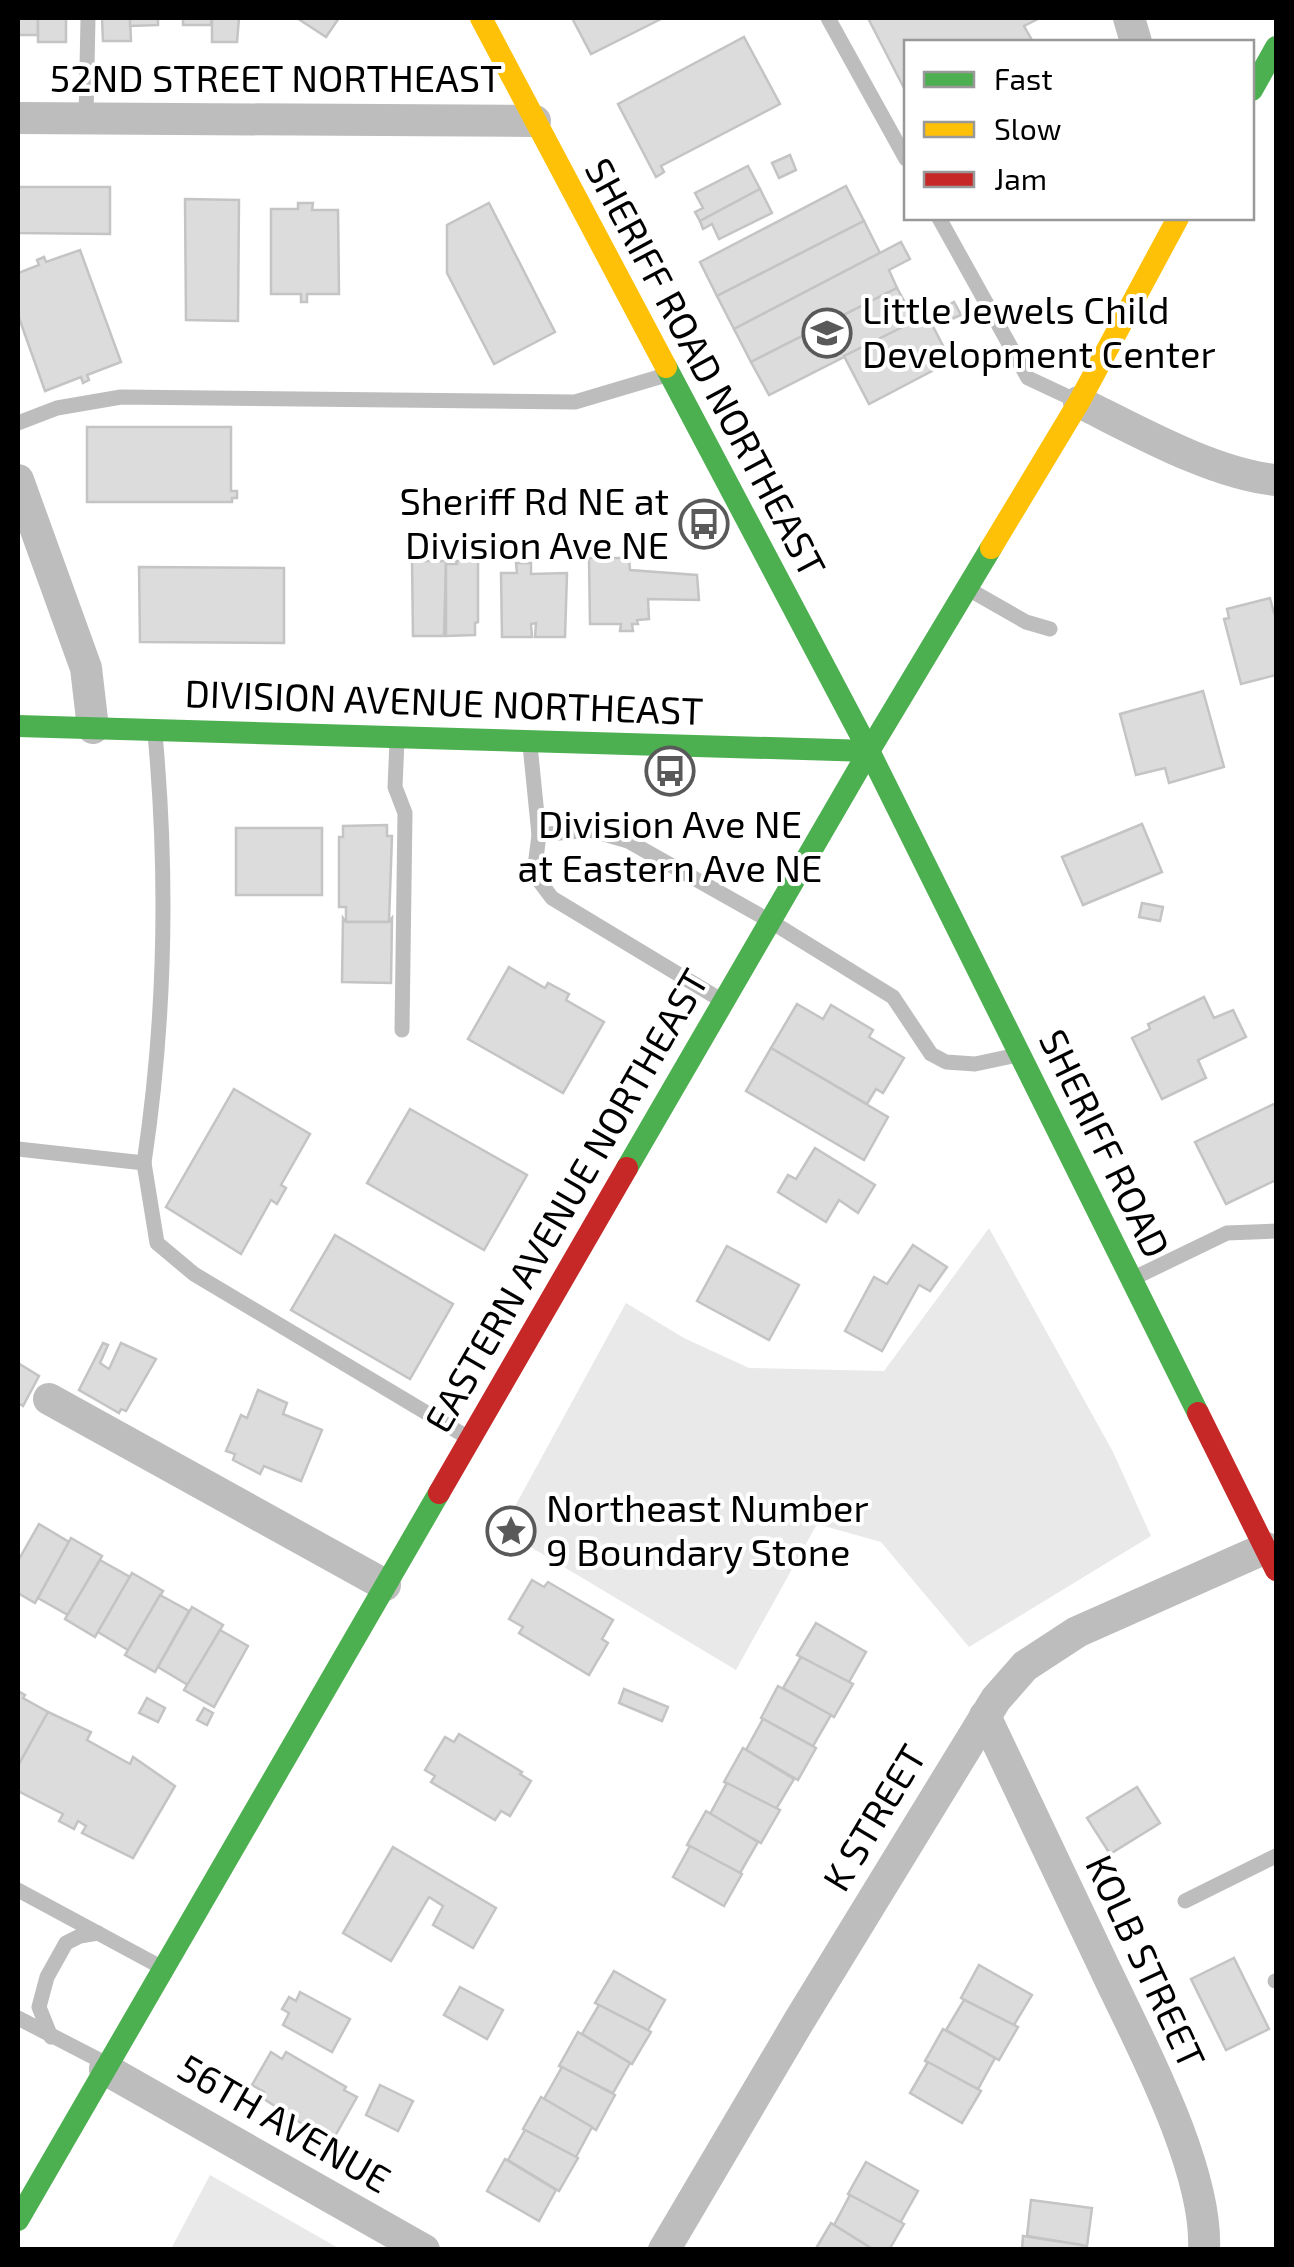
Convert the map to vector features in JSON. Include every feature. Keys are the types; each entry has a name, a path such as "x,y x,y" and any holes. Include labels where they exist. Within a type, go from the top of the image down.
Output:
{"main road":[{"name":"SHERIFF ROAD NORTHEAST","path":"481,18 868,751"},
{"path":"1254,86 1276,47"},
{"name":"EASTERN AVENUE NORTHEAST","path":"18,2220 868,751 1079,402 1177,220"},
{"name":"DIVISION AVENUE NORTHEAST","path":"18,726 868,751"},
{"name":"SHERIFF ROAD","path":"868,751 1271,1559"}],"street":[{"name":"52ND STREET NORTHEAST","path":"18,118 534,121"},
{"path":"1079,402 1176,449 1260,479 1276,480"},
{"path":"18,480 86,668 92,728"},
{"path":"49,1399 385,1585"},
{"name":"K STREET","path":"664,2250 799,2020 1010,1681 1048,1649 1077,1632 1271,1559"},
{"name":"KOLB STREET","path":"985,1716 1141,2045 1175,2126 1195,2176 1202,2206 1204,2250"},
{"name":"56TH AVENUE","path":"106,2067 424,2250"}],"lane":[{"path":"86,118 88,18"},
{"path":"828,18 904,156"},
{"path":"940,220 1028,378 1079,402"},
{"path":"18,423 57,408 121,396 575,402 669,374"},
{"path":"966,588 1026,622 1050,629"},
{"path":"155,730 161,797 160,965 144,1163 158,1243 194,1274 470,1438"},
{"path":"397,736 395,787 405,813 402,1030"},
{"path":"530,741 539,835 534,874 552,898 723,1002"},
{"path":"539,835 590,830 628,841 770,921 893,998 931,1054 946,1062 975,1064 1020,1054"},
{"path":"18,1149 144,1163"},
{"path":"1132,1279 1228,1233 1276,1231"},
{"path":"1185,1900 1276,1856"},
{"path":"18,1890 164,1968"},
{"path":"51,2036 39,2007 54,1962 72,1939 100,1933"},
{"path":"18,2018 106,2067"}],"shaded area":[{"path":"989,1228 1113,1452 1151,1536 969,1647 881,1542 817,1524 736,1670 502,1530 626,1303 684,1338 749,1368 884,1371"},
{"path":"210,2175 340,2249 171,2249"}],"building":[{"path":"18,18 38,18 38,35 18,35"},
{"path":"38,18 66,18 66,42 38,42"},
{"path":"102,18 130,18 131,41 103,41"},
{"path":"130,18 158,18 158,25 130,26"},
{"path":"183,18 212,18 211,25 183,25"},
{"path":"212,18 239,18 237,42 212,42"},
{"path":"297,18 339,18 326,37"},
{"path":"572,18 663,18 591,54"},
{"path":"868,18 1040,18 1024,26 1032,40 904,40 904,88"},
{"path":"744,37 780,104 661,166 664,172 656,177 618,104"},
{"path":"790,155 796,170 779,178 772,163"},
{"path":"748,166 760,189 700,221 695,212 703,208 695,193"},
{"path":"846,186 864,221 717,296 700,262"},
{"path":"18,187 110,187 110,234 18,233"},
{"path":"760,189 772,213 719,239 712,224 703,229 700,221"},
{"path":"185,199 239,200 238,321 186,320"},
{"path":"298,203 313,203 312,210 338,210 339,294 307,294 307,302 301,302 301,294 271,294 271,209 298,209"},
{"path":"489,203 555,332 494,364 447,273 447,225"},
{"path":"864,221 880,253 734,329 717,296"},
{"path":"901,242 910,259 889,270 897,288 751,362 734,329"},
{"path":"80,250 121,362 87,375 89,380 83,383 81,377 45,391 18,315 18,273 39,265 37,260 44,257 46,262"},
{"path":"897,288 915,321 769,395 751,362"},
{"path":"954,302 961,315 948,321 941,309"},
{"path":"927,315 951,361 869,404 844,356"},
{"path":"87,427 231,427 231,491 237,491 237,498 232,498 232,502 87,502"},
{"path":"589,558 629,558 630,570 697,575 699,600 648,599 649,619 637,620 638,624 632,624 633,631 620,631 621,624 590,624"},
{"path":"412,561 446,561 444,636 413,636"},
{"path":"456,561 478,561 475,635 446,636 446,564 457,564"},
{"path":"516,563 531,563 531,574 567,573 565,637 535,637 536,623 531,624 532,637 502,637 501,573 517,573"},
{"path":"139,567 284,568 284,643 140,642"},
{"path":"1270,598 1276,612 1276,675 1241,684 1224,619 1229,618 1227,609"},
{"path":"1203,691 1224,767 1169,783 1165,768 1136,775 1120,714"},
{"path":"1142,824 1162,872 1083,905 1062,857"},
{"path":"387,825 387,836 392,836 389,922 346,922 346,907 339,907 339,837 343,837 343,826"},
{"path":"236,828 322,828 322,895 236,895"},
{"path":"1142,903 1163,907 1160,921 1139,917"},
{"path":"343,918 346,922 389,922 392,918 391,983 342,982"},
{"path":"509,967 545,988 548,983 569,994 566,1000 604,1022 563,1093 468,1039"},
{"path":"1204,997 1214,1018 1233,1010 1246,1037 1198,1060 1206,1078 1162,1099 1132,1038 1150,1029 1148,1024"},
{"path":"797,1004 823,1019 831,1005 873,1030 869,1037 904,1058 883,1093 876,1089 867,1104 771,1048"},
{"path":"771,1048 888,1117 864,1160 746,1091"},
{"path":"234,1089 310,1134 281,1185 286,1188 277,1204 271,1200 241,1254 166,1207"},
{"path":"1276,1103 1276,1180 1226,1204 1195,1142"},
{"path":"410,1109 527,1175 484,1250 367,1183"},
{"path":"815,1148 875,1185 858,1213 839,1200 826,1222 778,1192 788,1175 796,1179"},
{"path":"335,1235 453,1304 410,1379 291,1310"},
{"path":"913,1245 947,1267 930,1291 919,1285 882,1351 845,1331 874,1277 887,1284"},
{"path":"727,1246 799,1285 769,1340 697,1301"},
{"path":"103,1343 108,1345 100,1363 109,1369 121,1343 156,1359 126,1411 121,1409 119,1413 79,1390"},
{"path":"18,1363 39,1376 23,1406 18,1403"},
{"path":"258,1390 287,1403 283,1414 322,1430 301,1481 264,1466 260,1474 233,1460 235,1454 226,1451 241,1415 247,1418"},
{"path":"39,1524 69,1542 35,1603 18,1593 18,1561"},
{"path":"71,1538 102,1556 68,1615 38,1598"},
{"path":"100,1560 130,1577 95,1637 65,1619"},
{"path":"132,1573 163,1591 128,1650 98,1632"},
{"path":"532,1580 544,1587 548,1582 613,1620 602,1639 608,1643 589,1675 519,1633 523,1627 509,1619"},
{"path":"160,1595 189,1611 155,1672 125,1655"},
{"path":"192,1607 223,1625 188,1685 158,1667"},
{"path":"816,1623 866,1652 849,1682 797,1655"},
{"path":"220,1630 248,1646 214,1707 184,1690"},
{"path":"801,1657 853,1684 834,1717 783,1688"},
{"path":"778,1686 831,1715 813,1746 761,1718"},
{"path":"624,1689 668,1707 662,1721 619,1703"},
{"path":"18,1691 48,1712 18,1766"},
{"path":"147,1698 165,1708 158,1722 139,1713"},
{"path":"204,1708 213,1713 207,1725 197,1720"},
{"path":"48,1712 91,1732 87,1740 130,1764 133,1757 175,1786 133,1858 82,1833 86,1826 78,1821 74,1829 59,1821 63,1814 18,1791 18,1766"},
{"path":"763,1719 816,1748 798,1780 746,1750"},
{"path":"459,1734 531,1781 510,1816 501,1811 495,1820 431,1782 435,1776 425,1770 445,1737 454,1742"},
{"path":"743,1748 794,1779 776,1809 724,1782"},
{"path":"727,1783 780,1810 761,1843 710,1814"},
{"path":"1137,1787 1160,1823 1110,1854 1087,1818"},
{"path":"706,1811 758,1842 740,1873 687,1845"},
{"path":"690,1846 742,1874 724,1906 673,1877"},
{"path":"393,1847 496,1908 473,1948 433,1925 443,1906 429,1897 391,1961 343,1933"},
{"path":"1234,1958 1269,2029 1226,2050 1191,1979"},
{"path":"979,1965 1032,1995 1014,2025 961,1998"},
{"path":"614,1971 665,2000 648,2030 595,2003"},
{"path":"460,1987 503,2010 487,2039 444,2015"},
{"path":"300,1992 350,2019 332,2052 283,2025 289,2013 282,2009 289,1997 296,2001"},
{"path":"964,2000 1018,2027 999,2060 946,2030"},
{"path":"599,2005 651,2032 632,2064 582,2034"},
{"path":"943,2029 995,2058 978,2089 925,2061"},
{"path":"578,2032 630,2063 613,2093 559,2066"},
{"path":"271,2052 282,2059 286,2052 357,2097 335,2136 304,2125 261,2097 264,2092 252,2085"},
{"path":"928,2062 981,2091 962,2123 910,2093"},
{"path":"562,2067 615,2095 596,2130 544,2099"},
{"path":"380,2085 413,2101 398,2131 366,2115"},
{"path":"541,2097 592,2127 576,2157 523,2129"},
{"path":"525,2130 578,2158 559,2191 508,2160"},
{"path":"505,2159 556,2190 539,2221 487,2191"},
{"path":"866,2162 918,2191 900,2223 848,2194"},
{"path":"850,2195 904,2224 889,2250 874,2250 834,2225"},
{"path":"1031,2200 1092,2208 1087,2246 1027,2236"},
{"path":"831,2223 834,2225 874,2250 815,2250"},
{"path":"1023,2236 1082,2245 1082,2250 1022,2250"}],"traffic: fast":[{"path":"1254,86 1276,47"},
{"path":"666,367 869,751 1198,1413"},
{"path":"627,1168 991,548"},
{"path":"18,726 869,751"},
{"path":"18,2220 439,1493"}],"traffic: slow":[{"path":"481,18 666,367"},
{"path":"991,548 1079,402 1177,220"}],"traffic: jam":[{"path":"439,1493 627,1168"},
{"path":"1198,1413 1276,1570"}],"place":[{"name":"Little Jewels Child Development Center","path":"827,333"},
{"name":"Sheriff Rd NE at Division Ave NE","path":"704,524"},
{"name":"Division Ave NE at Eastern Ave NE","path":"670,771"},
{"name":"Northeast Number 9 Boundary Stone","path":"511,1531"}]}
